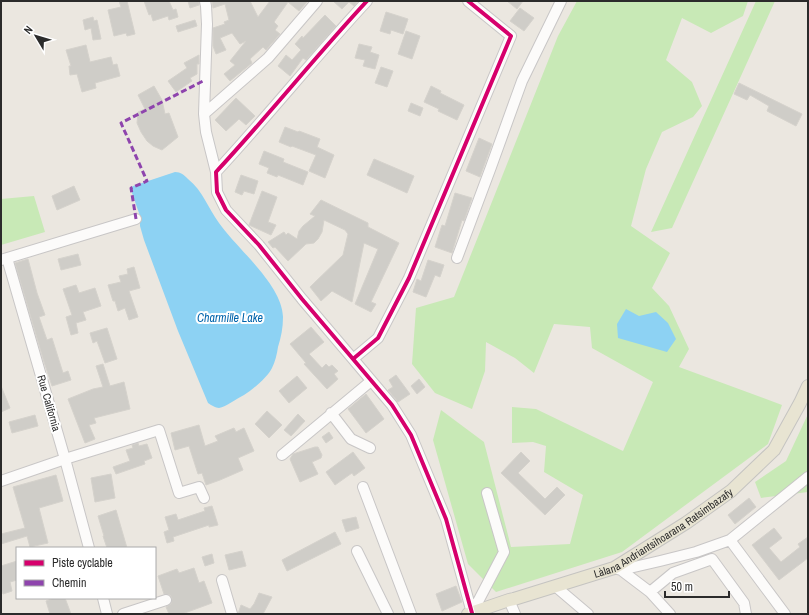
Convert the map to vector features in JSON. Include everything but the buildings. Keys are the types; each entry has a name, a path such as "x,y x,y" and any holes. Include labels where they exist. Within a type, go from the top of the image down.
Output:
{"main road":[{"name":"Làlana Andriantsihoarana Ratsimbazafy","path":"470,613 555,586 618,569 732,491 774,450 800,404 808,386"}],"street":[{"path":"205,1 207,24 204,114 206,132 216,172 217,192 226,210 259,245 302,299 354,359 392,406 411,435 446,519 470,613"},
{"path":"204,114 268,58 318,1"},
{"path":"216,172 367,1"},
{"path":"354,359 378,338 409,278 511,36 468,1"},
{"path":"457,258 522,81 558,2"},
{"path":"4,259 136,218"},
{"name":"Rue California","path":"4,259 65,459 89,547"},
{"path":"282,455 371,381"},
{"path":"331,413 351,439 370,448"},
{"path":"1,481 65,459 159,430 179,493 200,486 204,498"},
{"path":"618,569 696,552 730,540 808,477"},
{"path":"363,487 411,614"},
{"path":"470,613 504,552 487,493"},
{"path":"730,540 785,614"},
{"path":"357,551 388,614"},
{"path":"650,592 673,573 712,559 744,603 746,614"},
{"path":"618,569 650,592 670,614"},
{"path":"222,580 232,614"},
{"path":"555,586 588,614"},
{"path":"103,599 107,614"},
{"path":"123,614 166,600"},
{"path":"509,600 515,614"}],"green space":[{"path":"577,1 748,1 743,16 711,33 682,18 666,60 692,82 702,106 693,117 662,132 646,169 631,226 670,253 652,288 669,306 689,349 679,367 782,405 768,444 622,552 496,592 468,564 433,440 441,410 484,442 511,547 570,544 583,495 544,472 546,446 533,442 512,443 512,407 536,409 623,451 653,382 592,348 590,327 554,324 534,373 515,358 486,342 485,371 472,409 435,393 412,364 416,308 454,297 558,36"},
{"path":"756,1 775,1 672,228 651,232"},
{"path":"34,196 45,232 1,245 1,199"},
{"path":"808,414 808,492 761,498 755,482 786,461"}],"water":[{"name":"Charmille Lake","path":"175,172 184,175 202,194 219,223 267,280 281,305 283,317 282,332 275,361 270,372 260,383 247,393 219,408 208,403 178,331 144,240 140,226 140,216 131,190 133,186"},
{"path":"626,309 639,316 656,312 668,323 676,339 667,352 618,338 617,324"}],"marked path":[{"path":"136,219 131,188 147,181 121,123 205,80"}],"cycle path":[{"path":"367,1 216,172 217,192 226,210 259,245 302,299 392,405 411,435 446,519 472,613"},
{"path":"353,359 378,338 409,278 511,36 468,1"}]}
